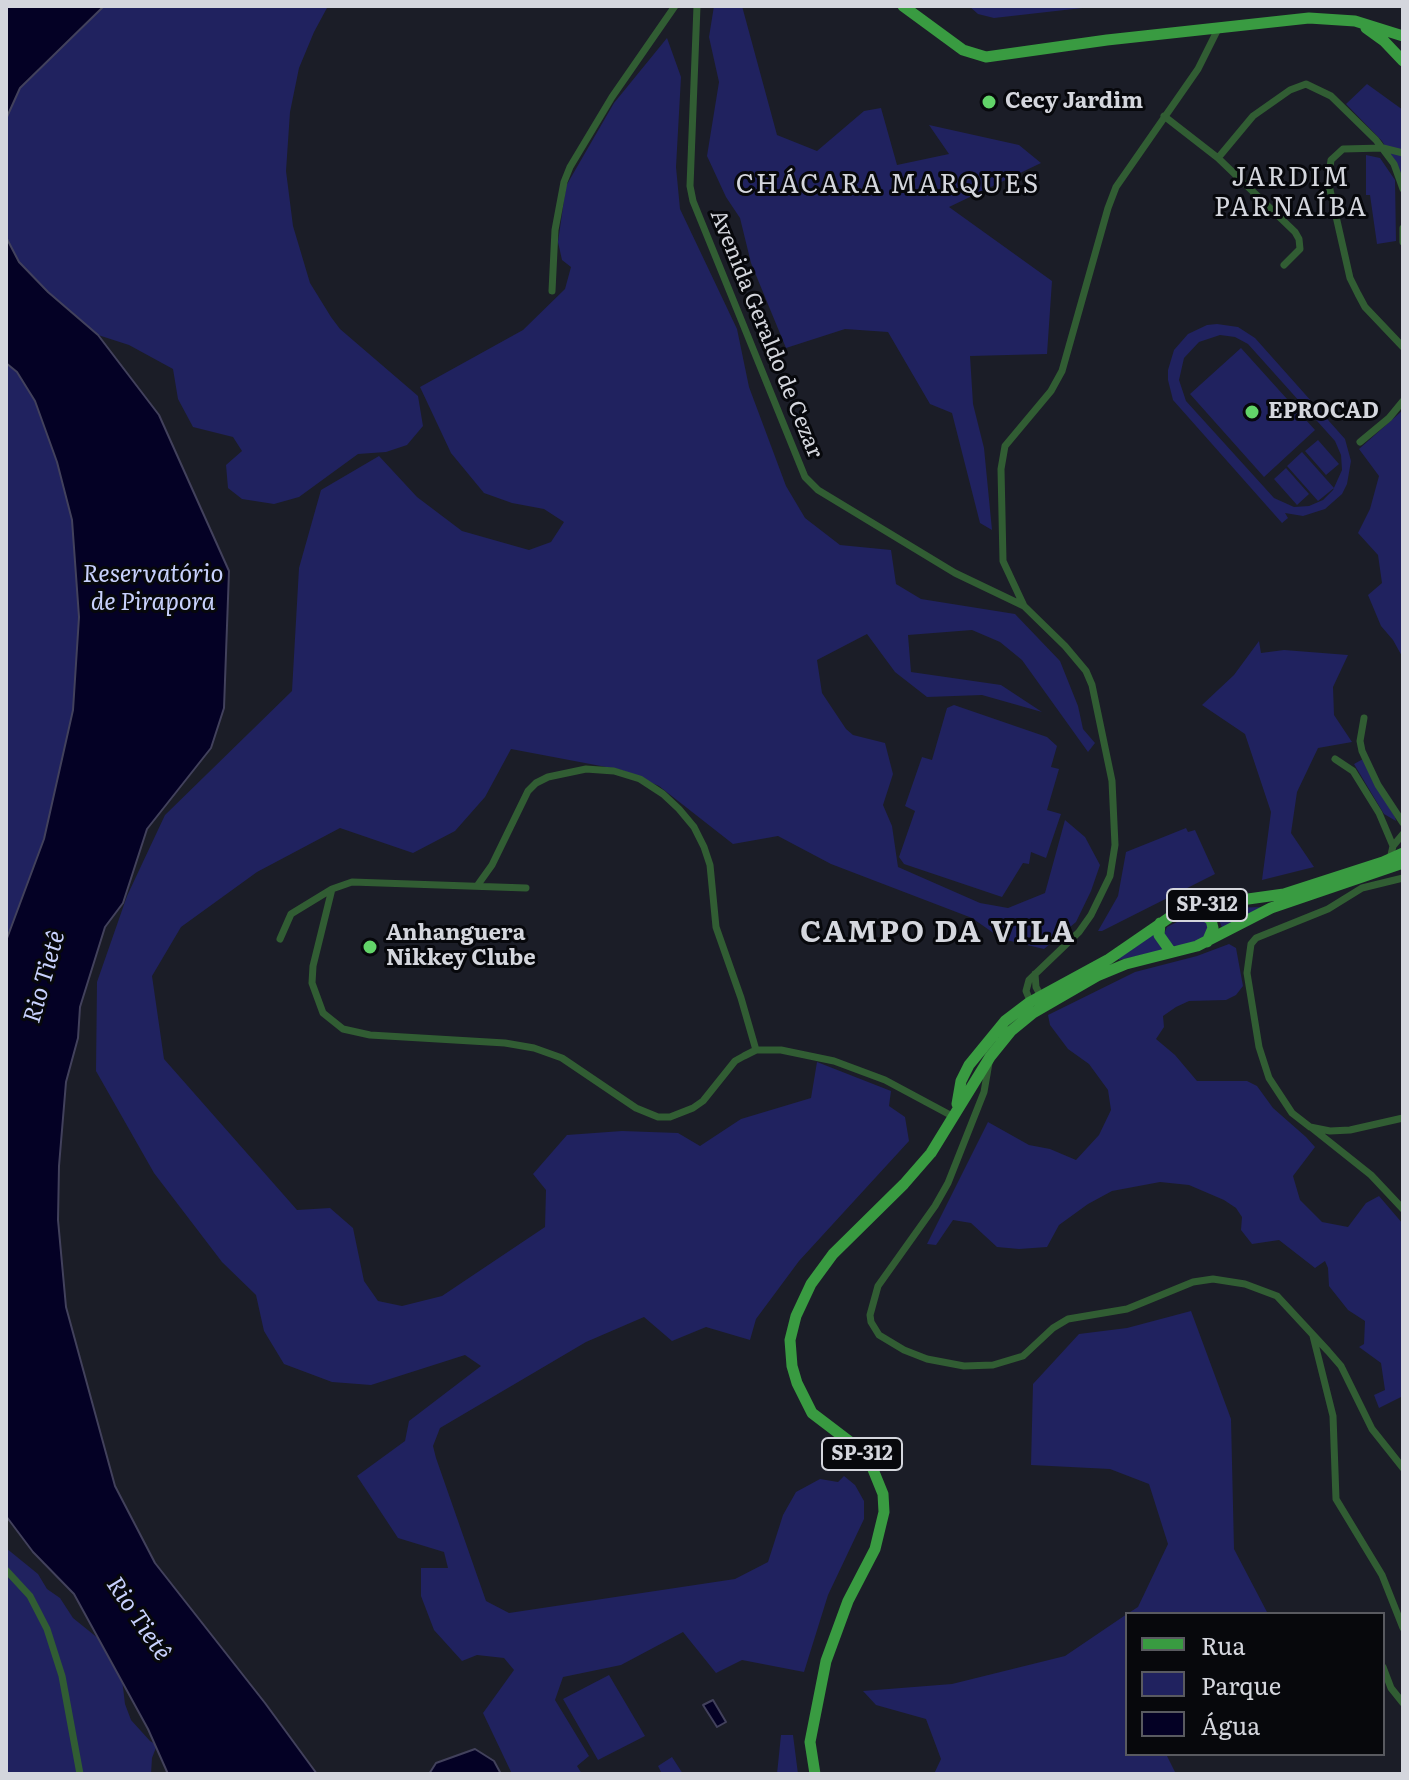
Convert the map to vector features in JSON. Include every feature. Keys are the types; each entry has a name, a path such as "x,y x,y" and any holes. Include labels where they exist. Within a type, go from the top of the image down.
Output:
{"main road":[{"path":"903,6 963,50 986,57 1309,18 1355,21 1403,36"},
{"path":"1355,21 1376,34 1403,61"},
{"name":"SP-312","path":"815,1774 810,1742 826,1661 848,1601 875,1549 884,1512 883,1494 872,1467 858,1448 812,1413 792,1366 792,1331 803,1300 823,1266 931,1153 990,1057 1039,1003 1184,910 1284,894 1390,859 1398,849"},
{"name":"SP-312","path":"955,1115 961,1081 969,1065 991,1035 1011,1015 1126,964 1207,942 1271,908 1403,863"},
{"path":"1193,908 1211,920 1213,928 1207,942"},
{"path":"1160,923 1161,940 1171,952"}],"street":[{"path":"552,291 555,230 570,167 612,97 675,6"},
{"name":"Avenida Geraldo de Cezar","path":"697,6 690,186 693,201 805,477 818,490 955,573 1024,606 1065,646 1086,671 1092,685 1108,755 1115,826 1110,876 1079,932 1026,985 1026,995 1039,1003"},
{"path":"1024,606 1003,561 1001,469 1005,446 1058,380 1116,187 1198,69 1218,29"},
{"path":"1218,158 1253,116 1290,90 1306,84 1313,85 1331,96 1383,148 1398,173 1403,189"},
{"path":"1164,116 1218,158 1295,232 1300,249 1284,265"},
{"path":"1403,153 1383,148 1350,148 1336,153 1328,169 1328,181 1354,286 1365,307 1403,347"},
{"path":"1403,228 1403,242"},
{"path":"1360,442 1389,418 1403,401"},
{"path":"1364,718 1362,751 1378,785 1403,823"},
{"path":"1335,759 1347,765 1359,779 1398,849"},
{"path":"477,886 492,865 528,791 536,783 548,777 586,769 614,771 640,779 679,809 694,827 704,847 710,865 716,927 756,1050"},
{"path":"1398,849 1403,834"},
{"path":"1403,878 1362,888 1337,905 1256,938 1251,944 1248,986 1259,1047 1269,1078 1292,1113 1371,1175 1403,1209"},
{"path":"280,939 291,914 332,889 361,882 526,888"},
{"path":"1348,882 1362,888"},
{"path":"332,889 313,966 312,983 323,1013 343,1029 370,1035 505,1043 534,1048 562,1058 636,1108 658,1117 670,1117 693,1108 703,1101 735,1061 756,1050 781,1050 834,1061 885,1080 955,1115"},
{"path":"991,1035 984,1092 948,1183 878,1286 870,1315 874,1329 890,1343 927,1359 981,1366 1003,1364 1023,1356 1053,1328 1068,1319 1127,1309 1183,1284 1213,1279 1245,1284 1277,1296 1341,1366 1372,1429 1403,1468"},
{"path":"1310,1127 1330,1131 1350,1130 1403,1118"},
{"path":"1312,1334 1333,1416 1336,1499 1382,1575 1403,1628"},
{"path":"6,1570 30,1596 47,1629 62,1676 80,1774"},
{"path":"1385,1672 1391,1688 1403,1703"}],"green space":[{"path":"104,6 328,6 299,68 290,112 286,171 293,226 310,283 331,317 340,329 418,396 423,426 407,445 386,452 358,454 299,497 274,504 242,499 228,488 226,465 242,451 233,437 193,427 178,399 173,369 129,345 98,335 19,262 6,237 6,119 20,88"},
{"path":"714,6 742,6 777,135 817,151 864,111 881,108 897,165 949,154 929,125 1019,145 1041,163 949,207 1052,281 1047,354 970,356 973,404 984,448 992,530 980,523 952,413 930,404 888,332 845,329 786,348 751,263 740,218 726,197 707,156 719,82 709,37"},
{"path":"969,6 1100,6 994,18 978,14"},
{"path":"667,38 681,77 676,167 680,209 737,329 749,387 786,486 805,518 840,545 891,550 896,584 921,599 1015,614 1060,661 1078,706 1083,729 1095,743 1088,752 1022,660 1000,642 972,630 908,635 911,672 1001,685 1042,712 982,695 927,697 895,672 867,634 817,660 822,693 846,729 853,735 885,743 893,774 883,805 892,826 898,867 980,903 1008,908 1045,893 1065,820 1085,837 1100,865 1076,922 1044,949 1002,939 972,918 831,864 778,836 733,844 659,786 622,770 511,749 485,797 455,831 413,853 340,828 257,872 181,927 152,976 164,1059 297,1210 330,1208 353,1228 364,1281 378,1301 402,1306 442,1296 545,1227 546,1190 533,1174 567,1135 622,1131 678,1133 700,1146 741,1119 811,1098 817,1062 891,1091 889,1106 905,1117 909,1141 799,1261 756,1319 750,1340 706,1327 672,1341 644,1317 586,1342 440,1428 433,1446 436,1458 486,1601 509,1613 735,1579 768,1562 783,1515 796,1492 820,1479 838,1482 844,1476 855,1485 864,1501 864,1519 828,1595 804,1672 742,1660 716,1673 683,1632 621,1665 563,1677 555,1700 589,1756 577,1766 582,1774 512,1774 483,1713 514,1670 504,1658 477,1655 462,1661 434,1630 421,1596 421,1568 448,1568 444,1552 398,1538 357,1476 405,1441 409,1421 481,1366 465,1355 371,1385 332,1382 284,1364 264,1331 256,1295 222,1262 154,1173 96,1071 97,982 127,896 165,815 292,691 299,568 321,490 379,456 417,497 462,531 529,550 551,542 564,522 544,509 512,503 484,493 451,453 420,387 523,330 565,289 571,267 562,260 558,242 566,186 614,103"},
{"path":"1367,84 1403,110 1403,177 1382,141 1346,104"},
{"path":"1366,155 1380,158 1395,180 1396,241 1377,244 1370,195 1366,195"},
{"path":"1207,325 1238,327 1255,338 1345,439 1351,461 1347,484 1342,494 1325,509 1303,516 1285,513 1288,518 1282,523 1173,400 1168,370 1174,350 1188,334","holes":["1220,335 1235,337 1248,344 1335,441 1341,455 1342,470 1333,490 1323,500 1309,506 1294,507 1274,498 1186,401 1179,380 1184,358 1199,342"]},
{"name":"EPROCAD","path":"1241,348 1315,430 1264,477 1190,394"},
{"path":"6,363 17,372 35,401 57,462 72,520 79,617 73,710 44,839 6,941"},
{"path":"1403,410 1403,658 1381,626 1368,595 1382,583 1378,555 1358,533 1370,509 1379,476 1359,449"},
{"path":"1318,440 1339,464 1326,475 1305,451"},
{"path":"1302,452 1334,488 1318,501 1287,466"},
{"path":"1286,468 1309,494 1297,505 1274,479"},
{"path":"1259,641 1261,653 1284,650 1348,655 1333,687 1334,715 1352,742 1318,748 1297,792 1291,833 1314,867 1262,880 1271,812 1245,734 1202,705 1234,675"},
{"path":"954,705 1047,737 1057,746 1051,767 1059,769 1047,810 1061,814 1046,858 1031,852 1029,864 1023,863 1002,897 904,864 899,857 915,811 905,806 922,757 932,760 947,708"},
{"path":"1363,759 1396,821 1384,814 1354,764"},
{"path":"1186,828 1188,832 1195,830 1215,874 1098,931 1118,896 1126,852"},
{"path":"1264,907 1223,930 1215,910 1226,908"},
{"path":"1199,914 1211,926 1204,939 1191,945 1173,946 1164,934 1167,927"},
{"path":"1154,931 1164,950 1119,960 1119,958"},
{"path":"1229,944 1236,948 1243,986 1236,995 1226,1000 1189,1001 1176,1007 1163,1016 1164,1027 1156,1039 1175,1055 1197,1081 1247,1081 1257,1086 1273,1108 1306,1137 1315,1147 1293,1176 1300,1200 1322,1222 1348,1227 1366,1203 1379,1196 1403,1224 1403,1396 1379,1408 1374,1395 1385,1390 1381,1363 1359,1347 1364,1344 1365,1321 1348,1310 1329,1286 1325,1261 1315,1268 1279,1240 1252,1244 1241,1230 1242,1217 1236,1208 1189,1185 1160,1182 1112,1191 1059,1225 1047,1247 997,1247 971,1223 953,1220 936,1245 927,1244 988,1122 1029,1145 1050,1149 1076,1160 1099,1135 1111,1110 1108,1090 1089,1064 1068,1049 1050,1025 1048,1015 1135,972"},
{"path":"1191,1311 1231,1419 1234,1549 1267,1612 1130,1612 1138,1607 1168,1544 1149,1484 1110,1469 1031,1465 1033,1384 1079,1334 1127,1328"},
{"path":"6,1548 38,1574 73,1618 99,1639 122,1679 125,1704 131,1720 157,1745 151,1774 6,1774"},
{"path":"1125,1615 1125,1756 1167,1756 1176,1774 934,1774 941,1759 926,1719 876,1705 863,1691 952,1684 1065,1656"},
{"path":"609,1675 645,1736 598,1760 563,1699"},
{"path":"781,1735 793,1735 798,1774 777,1774"},
{"path":"672,1757 683,1774 662,1774 658,1766"}],"water":[{"path":"6,6 104,6 20,88 6,119"},
{"name":"Reservatório de Pirapora","path":"6,237 19,262 98,335 159,415 229,571 224,708 211,748 147,829 123,903 105,927 80,1007 78,1038 66,1082 59,1166 58,1220 66,1307 115,1486 155,1563 317,1774 168,1774 148,1729 74,1594 33,1552 6,1516 6,941 44,839 73,710 79,617 72,520 57,462 35,401 17,372 6,363"},
{"path":"713,1700 726,1722 717,1727 703,1705"},
{"path":"475,1749 494,1761 501,1774 429,1774 436,1763"}],"place":[{"name":"Cecy Jardim","path":"989,102"},
{"name":"EPROCAD","path":"1252,412"},
{"name":"Anhanguera Nikkey Clube","path":"370,947"}],"district":[{"name":"CHÁCARA MARQUES","path":"888,185"},
{"name":"JARDIM PARNAÍBA","path":"1291,193"},
{"name":"CAMPO DA VILA","path":"938,933"}],"water label":[{"name":"Rio Tietê","path":"45,977"},
{"name":"Rio Tietê","path":"138,1619"}]}
